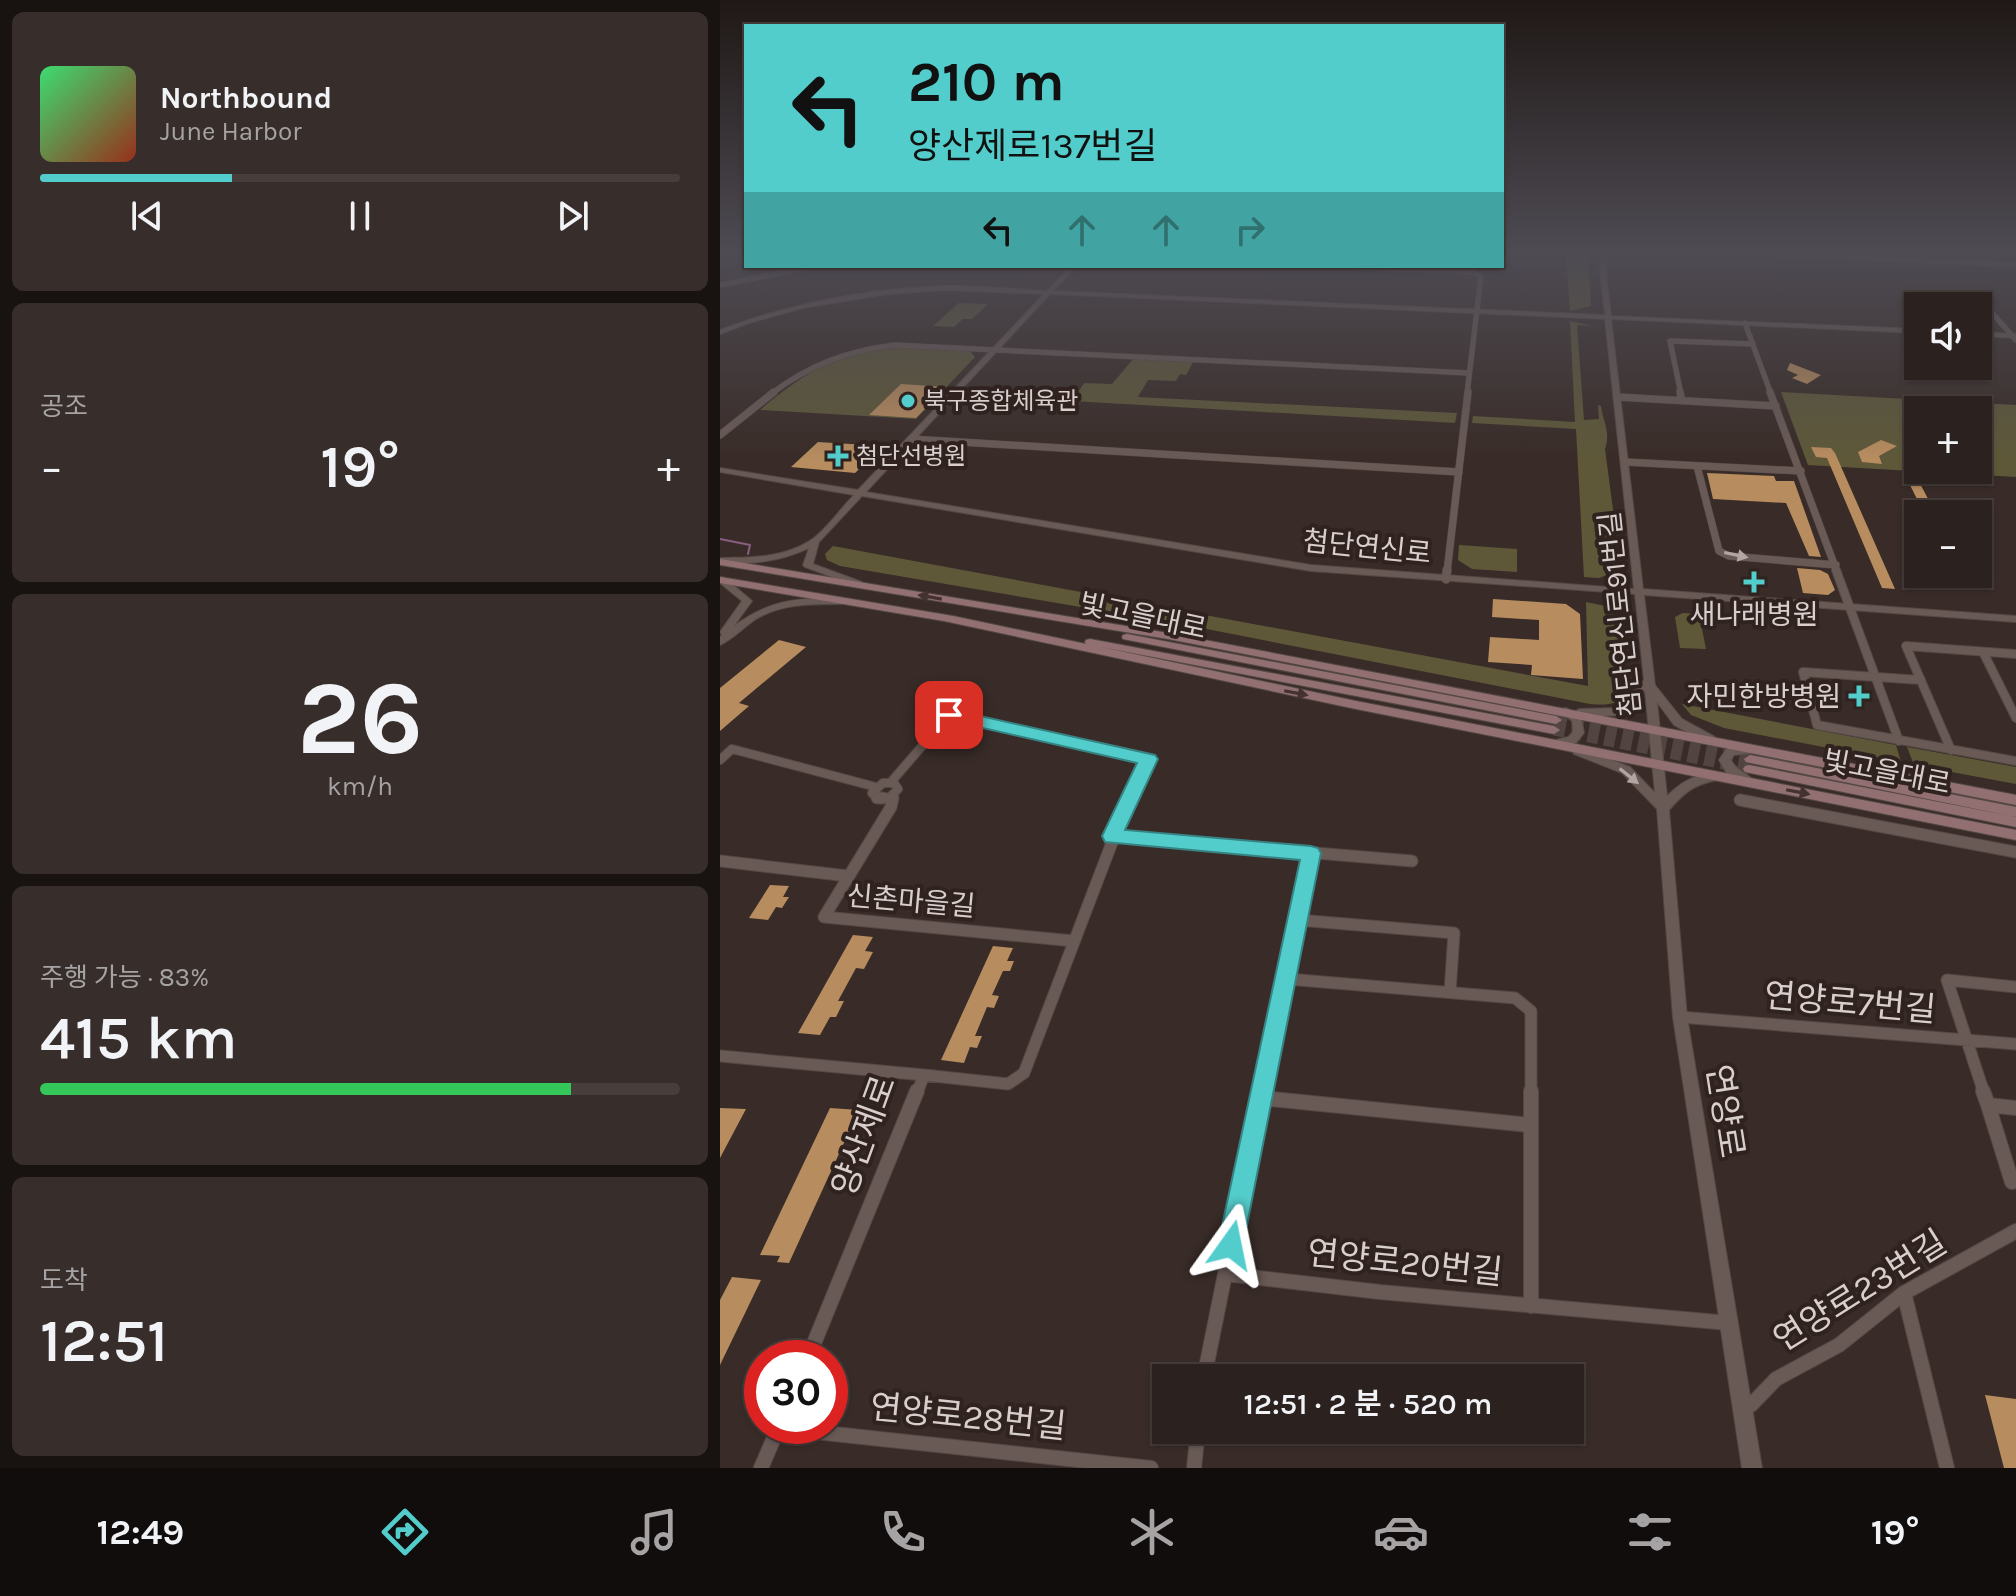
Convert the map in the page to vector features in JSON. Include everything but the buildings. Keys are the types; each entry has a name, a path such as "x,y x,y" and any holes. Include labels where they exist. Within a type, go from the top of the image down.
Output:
{"main road":[{"path":"720,562 1168,636 1559,721 1654,732 1723,745 1750,765 2016,835"},
{"name":"빛고을대로","path":"721,580 1559,721"},
{"path":"946,618 1149,663 1719,776 1750,765 2016,800"},
{"name":"빛고을대로","path":"1750,765 2016,812"},
{"name":"빛고을대로","path":"1750,765 2016,822"}],"street":[{"path":"720,332 751,323"},
{"path":"720,562 770,561 785,557 815,541 1021,323"},
{"path":"1446,579 1475,323"},
{"name":"첨단연신로91번길","path":"1609,323 1658,762"},
{"path":"1734,323 1904,330"},
{"path":"1745,323 1899,741"},
{"path":"1992,335 2015,337"},
{"path":"1682,401 1670,341 1753,344"},
{"path":"720,435 796,373 845,353 906,344 1469,373"},
{"path":"1618,397 1776,406"},
{"path":"911,439 1459,472"},
{"path":"1625,462 1801,471"},
{"path":"1697,466 1719,551 1729,556 1836,565"},
{"name":"첨단연신로","path":"720,470 1311,568 2016,619"},
{"path":"815,541 808,565 865,586"},
{"path":"720,640 747,601 721,580"},
{"path":"720,640 751,616 785,602 850,601"},
{"path":"1951,750 1906,646 2016,654"},
{"path":"1983,652 2016,718"},
{"path":"1921,680 1803,672 1817,725 2016,761"},
{"path":"1559,721 1621,712 1647,682 1678,722 1723,745"},
{"path":"720,760 732,749 876,787 891,782 949,715 1148,759 1112,836 1024,1073 1008,1084 924,1075"},
{"path":"1559,721 1577,719 1579,733 1572,740 1559,743"},
{"path":"1559,743 1626,770 1663,808 1687,782 1697,777 1719,776"},
{"name":"연양로","path":"1658,762 1680,1017 1752,1468"},
{"path":"848,876 891,807 898,787 891,782"},
{"path":"876,787 872,793 878,799 894,795"},
{"path":"1740,800 2016,852"},
{"path":"1112,836 1412,861"},
{"path":"1207,1364 1311,853"},
{"name":"신촌마을길","path":"720,861 848,876 824,917 1074,941"},
{"path":"1287,979 1450,992 1454,933 1298,920"},
{"path":"2015,1186 1947,980 2016,987"},
{"name":"연양로20번길","path":"1450,992 1515,998 1531,1011 1531,1306"},
{"name":"연양로7번길","path":"1680,1017 2016,1044"},
{"name":"양산제로","path":"720,1056 924,1075 815,1340"},
{"path":"1261,1098 1530,1125"},
{"path":"1988,1105 2016,1108"},
{"name":"연양로23번길","path":"1741,1404 1751,1405 1776,1379 1839,1345 1904,1293 2016,1231"},
{"name":"연양로20번길","path":"1225,1274 1729,1323"},
{"path":"1904,1293 1947,1468"},
{"name":"연양로28번길","path":"848,1433 1151,1468"},
{"path":"761,1468 772,1444"},
{"path":"1194,1468 1197,1444"}],"shaded area":[{"path":"937,323 959,323 954,327 933,326"},
{"path":"1570,323 1593,326 1577,325 1584,420 1599,419 1598,405 1601,406 1607,432 1605,449 1615,525 1615,572 1599,578 1584,577 1576,429 1472,423 1473,416 1575,422"},
{"path":"903,347 970,351 975,357 916,419 760,410 795,383 826,365 859,354"},
{"path":"1134,358 1193,362 1186,375 1180,374 1176,381 1148,380 1138,397 1457,413 1455,423 969,395 975,388 1077,394 1084,383 1112,384"},
{"path":"1781,392 1904,399 1904,471 1808,465"},
{"path":"1992,404 2016,405 2016,477 1992,476"},
{"path":"1459,545 1517,549 1517,572 1472,569 1458,560"},
{"path":"833,546 1588,686 1586,602 1615,608 1619,616 1626,694 1614,703 1590,704 1186,625 840,566 827,560 825,554"},
{"path":"1683,613 1699,614 1706,649 1680,648 1675,617"},
{"path":"1682,704 1896,745 1901,762 1724,728 1691,715"},
{"path":"1907,747 2016,767 2016,784 1914,765"}],"waterway":[{"path":"720,539 750,545 748,554"}],"tunnel":[{"path":"1556,720 1750,759"},
{"path":"1554,730 1749,769"}],"place":[{"name":"북구종합체육관","path":"908,401"},
{"name":"첨단선병원","path":"838,456"},
{"name":"새나래병원","path":"1754,582"},
{"name":"자민한방병원","path":"1859,696"}],"route":[{"path":"949,715 1148,759 1112,836 1311,853 1231,1245"}]}
